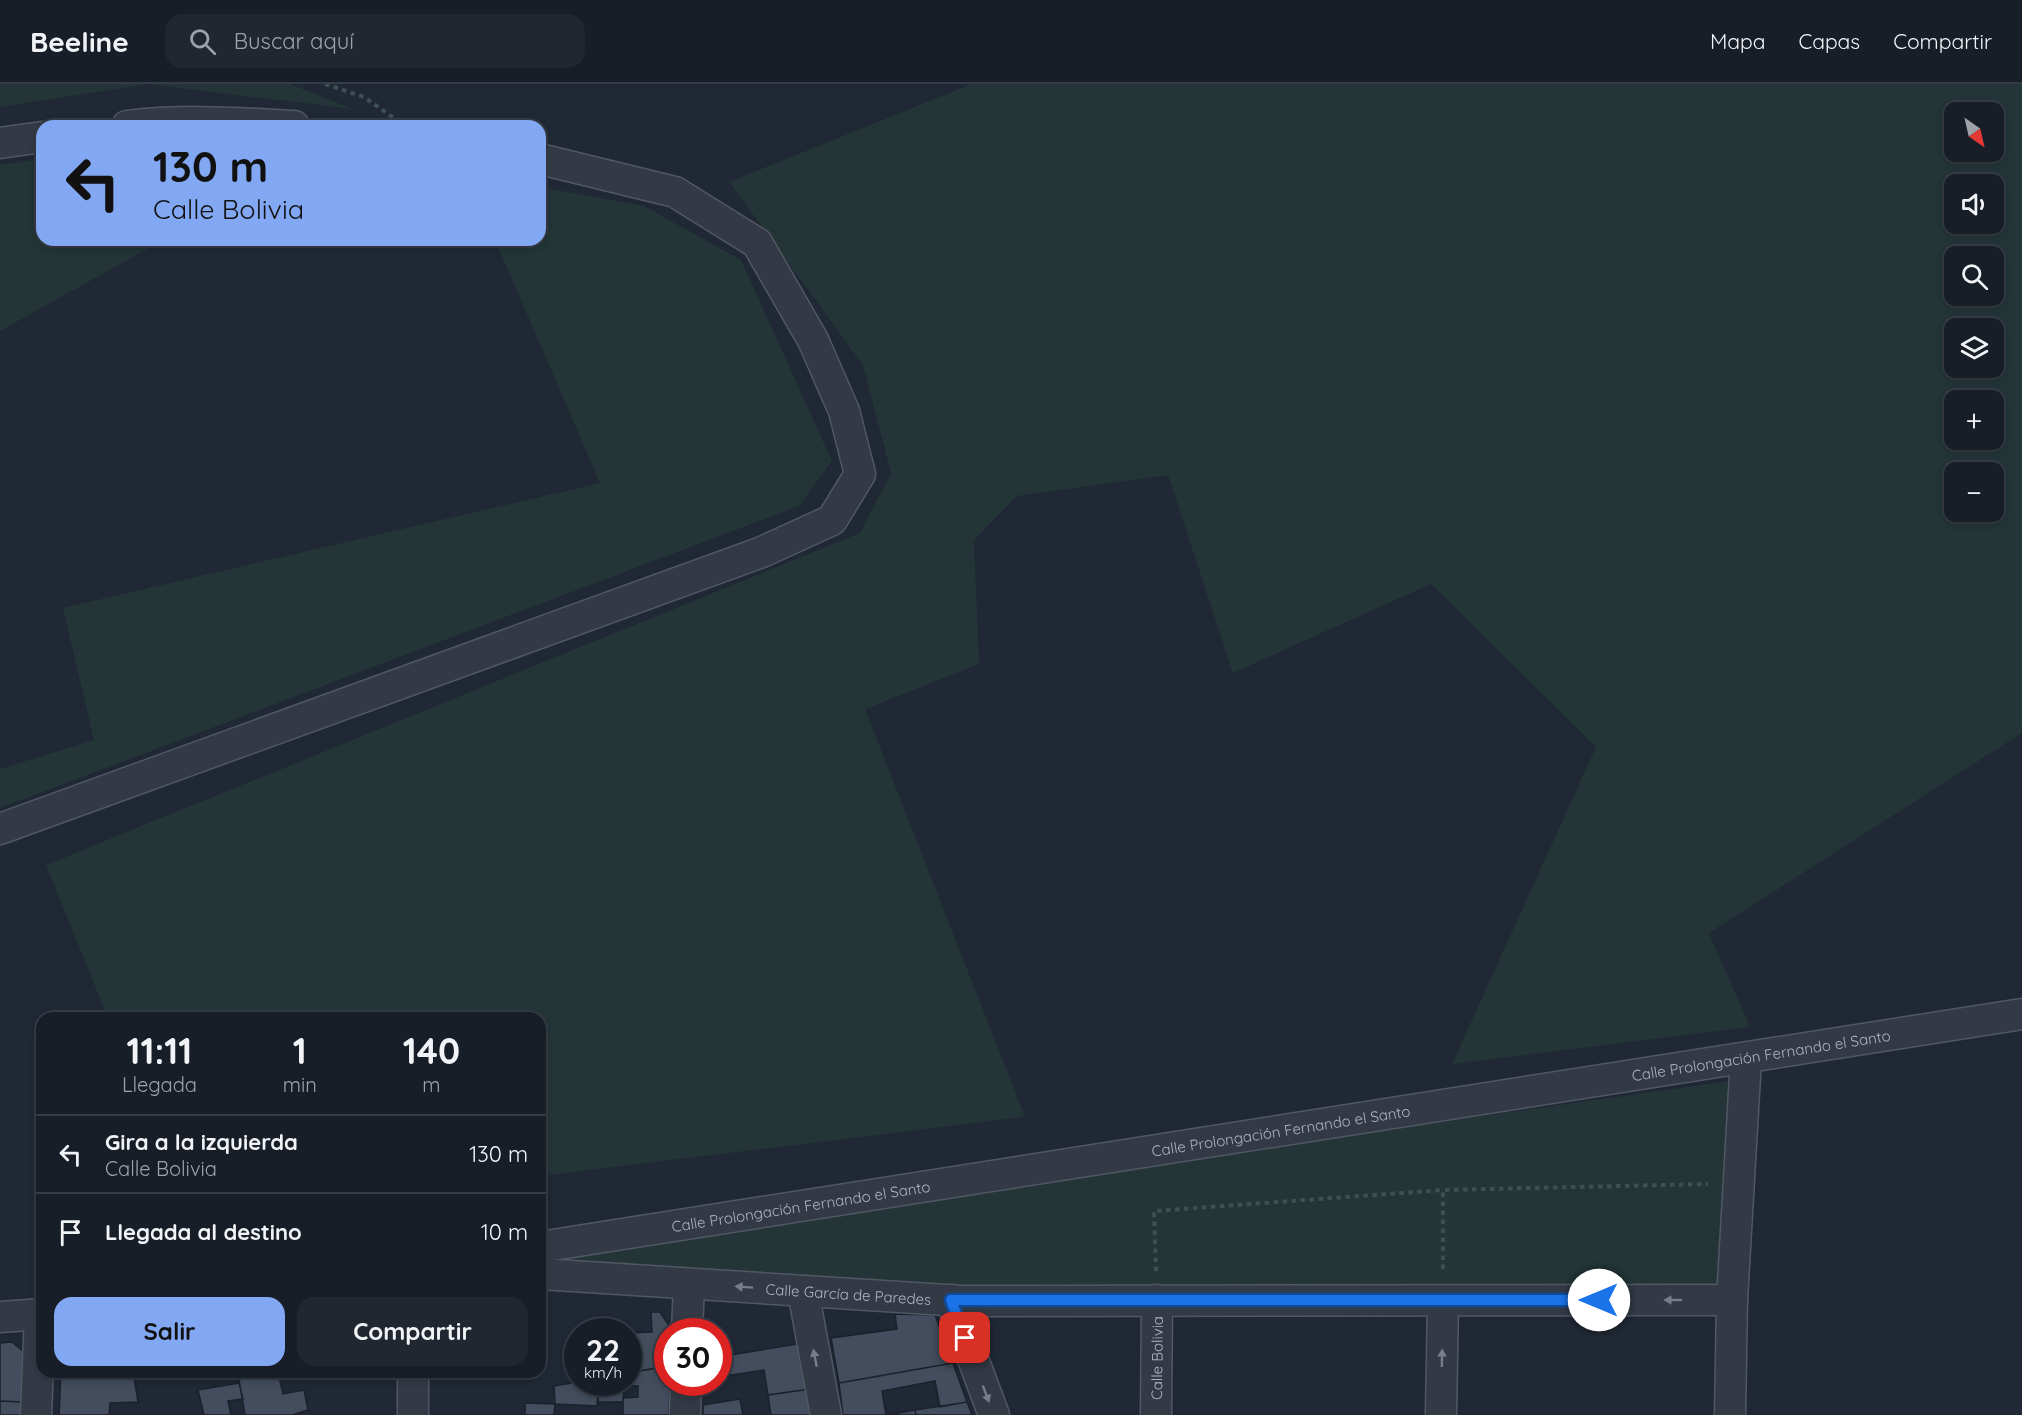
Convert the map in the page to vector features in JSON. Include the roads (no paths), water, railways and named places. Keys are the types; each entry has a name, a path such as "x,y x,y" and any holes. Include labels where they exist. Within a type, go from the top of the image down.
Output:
{"street":[{"path":"0,143 36,138"},
{"path":"0,829 762,552 832,520 860,474 844,411 813,340 757,243 675,192 546,160"},
{"name":"Calle Prolongación Fernando el Santo","path":"546,1246 2022,1014"},
{"path":"1730,1415 1732,1300 1746,1058"},
{"name":"Calle García de Paredes","path":"546,1274 951,1300 1732,1300"},
{"path":"688,1318 689,1284"},
{"path":"803,1291 826,1415"},
{"path":"951,1300 994,1415"},
{"name":"Calle Bolivia","path":"1156,1415 1157,1300"},
{"path":"1442,1415 1443,1300"},
{"path":"0,1317 36,1315"},
{"path":"36,1415 38,1378"},
{"path":"413,1378 413,1415"},
{"path":"685,1415 686,1396"}]}
